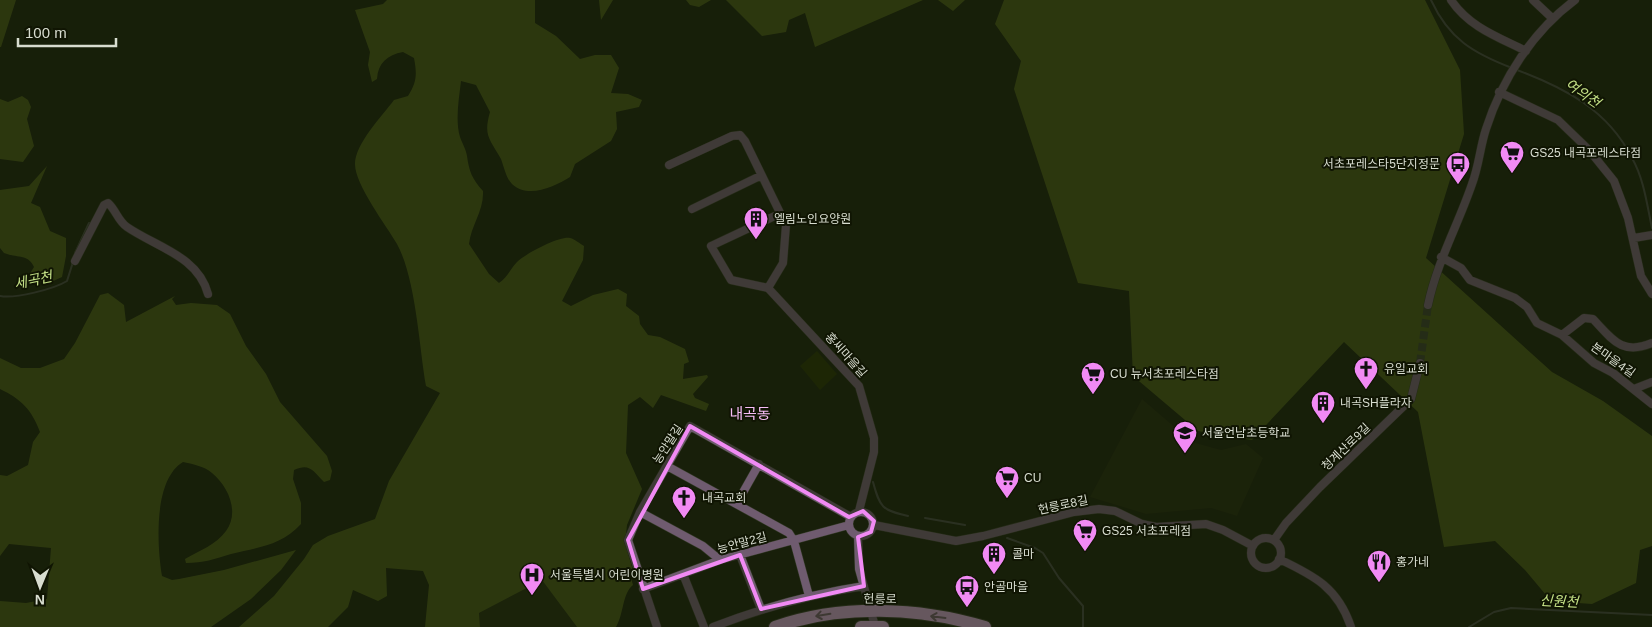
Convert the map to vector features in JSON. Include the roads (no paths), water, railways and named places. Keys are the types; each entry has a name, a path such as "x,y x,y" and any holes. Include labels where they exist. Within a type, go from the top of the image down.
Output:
{"main road":[{"name":"헌릉로","path":"775,627 801,618 837,612 916,614 959,619 985,627"},
{"path":"861,627 879,627"}],"street":[{"path":"1451,0 1457,9 1480,29 1525,53"},
{"path":"1533,0 1552,18"},
{"path":"1428,305 1441,257 1473,183 1485,131 1500,89 1552,18 1575,0"},
{"path":"1500,89 1558,120 1589,150 1614,181 1638,237 1635,252 1641,276 1652,294"},
{"path":"669,165 721,140 740,135 745,141 760,176 786,225 783,263 768,288 731,280 711,246 780,214"},
{"path":"692,209 760,176"},
{"path":"75,261 104,205 108,203 126,227 157,243 201,274 208,294"},
{"path":"1638,237 1652,234"},
{"path":"1441,257 1461,268 1470,280 1515,298 1526,307 1537,323 1562,335 1584,318 1589,318 1593,319 1615,342 1626,347 1640,348 1652,343"},
{"name":"홍씨마을길","path":"768,288 859,386 874,438 874,452 859,512"},
{"name":"본마을4길","path":"1562,335 1594,363 1613,373 1652,404"},
{"name":"청계산로9길","path":"1274,540 1286,523 1320,487 1411,399 1420,363"},
{"path":"1634,389 1652,382"},
{"name":"능안말길","path":"657,627 628,540 640,512 690,426 851,517"},
{"path":"737,503 760,464"},
{"path":"667,466 789,533 794,541 809,596"},
{"name":"헌릉로8길","path":"874,525 956,541 983,536 1074,512 1099,509 1115,511 1142,524 1156,526 1206,524 1224,530 1253,546"},
{"path":"640,512 703,546 720,560"},
{"path":"859,512 870,514 874,525 868,534 858,536 851,531 849,526 851,517 859,512"},
{"name":"능안말2길","path":"643,588 720,560 849,526"},
{"path":"858,536 858,561 871,612 879,627"},
{"path":"1264,538 1274,540 1279,546 1279,559 1272,567 1262,567 1252,556 1253,546 1264,538"},
{"path":"740,555 761,609"},
{"path":"1279,559 1316,579 1333,593 1344,607 1351,627"},
{"path":"683,574 704,627"},
{"path":"712,627 761,609 809,596 864,586"}],"waterway":[{"name":"여의천","path":"1431,0 1438,14 1454,35 1485,57 1512,68"},
{"name":"여의천","path":"1517,70 1568,93 1598,114 1611,127 1622,141 1636,166 1645,192 1652,228"},
{"name":"세곡천","path":"75,253 89,223"},
{"name":"세곡천","path":"0,296 24,295 61,284 67,281 73,262"},
{"path":"873,482 880,503 883,506 893,512 908,516"},
{"path":"925,518 965,525"},
{"path":"1007,538 1035,548 1043,553 1059,578 1083,606 1083,627"},
{"name":"신원천","path":"1469,627 1494,612 1511,608 1652,615"}],"tunnel":[{"path":"1420,363 1428,305"}],"place":[{"name":"GS25 내곡포레스타점","path":"1512,174"},
{"name":"서초포레스타5단지정문","path":"1458,185"},
{"name":"엘림노인요양원","path":"756,240"},
{"name":"유일교회","path":"1366,390"},
{"name":"CU 뉴서초포레스타점","path":"1093,395"},
{"name":"내곡SH플라자","path":"1323,424"},
{"name":"서울언남초등학교","path":"1185,454"},
{"name":"CU","path":"1007,499"},
{"name":"내곡교회","path":"684,519"},
{"name":"GS25 서초포레점","path":"1085,552"},
{"name":"콜마","path":"994,575"},
{"name":"홍가네","path":"1379,583"},
{"name":"서울특별시 어린이병원","path":"532,596"},
{"name":"안골마을","path":"967,608"}],"district":[{"name":"내곡동","path":"750,413"}]}
